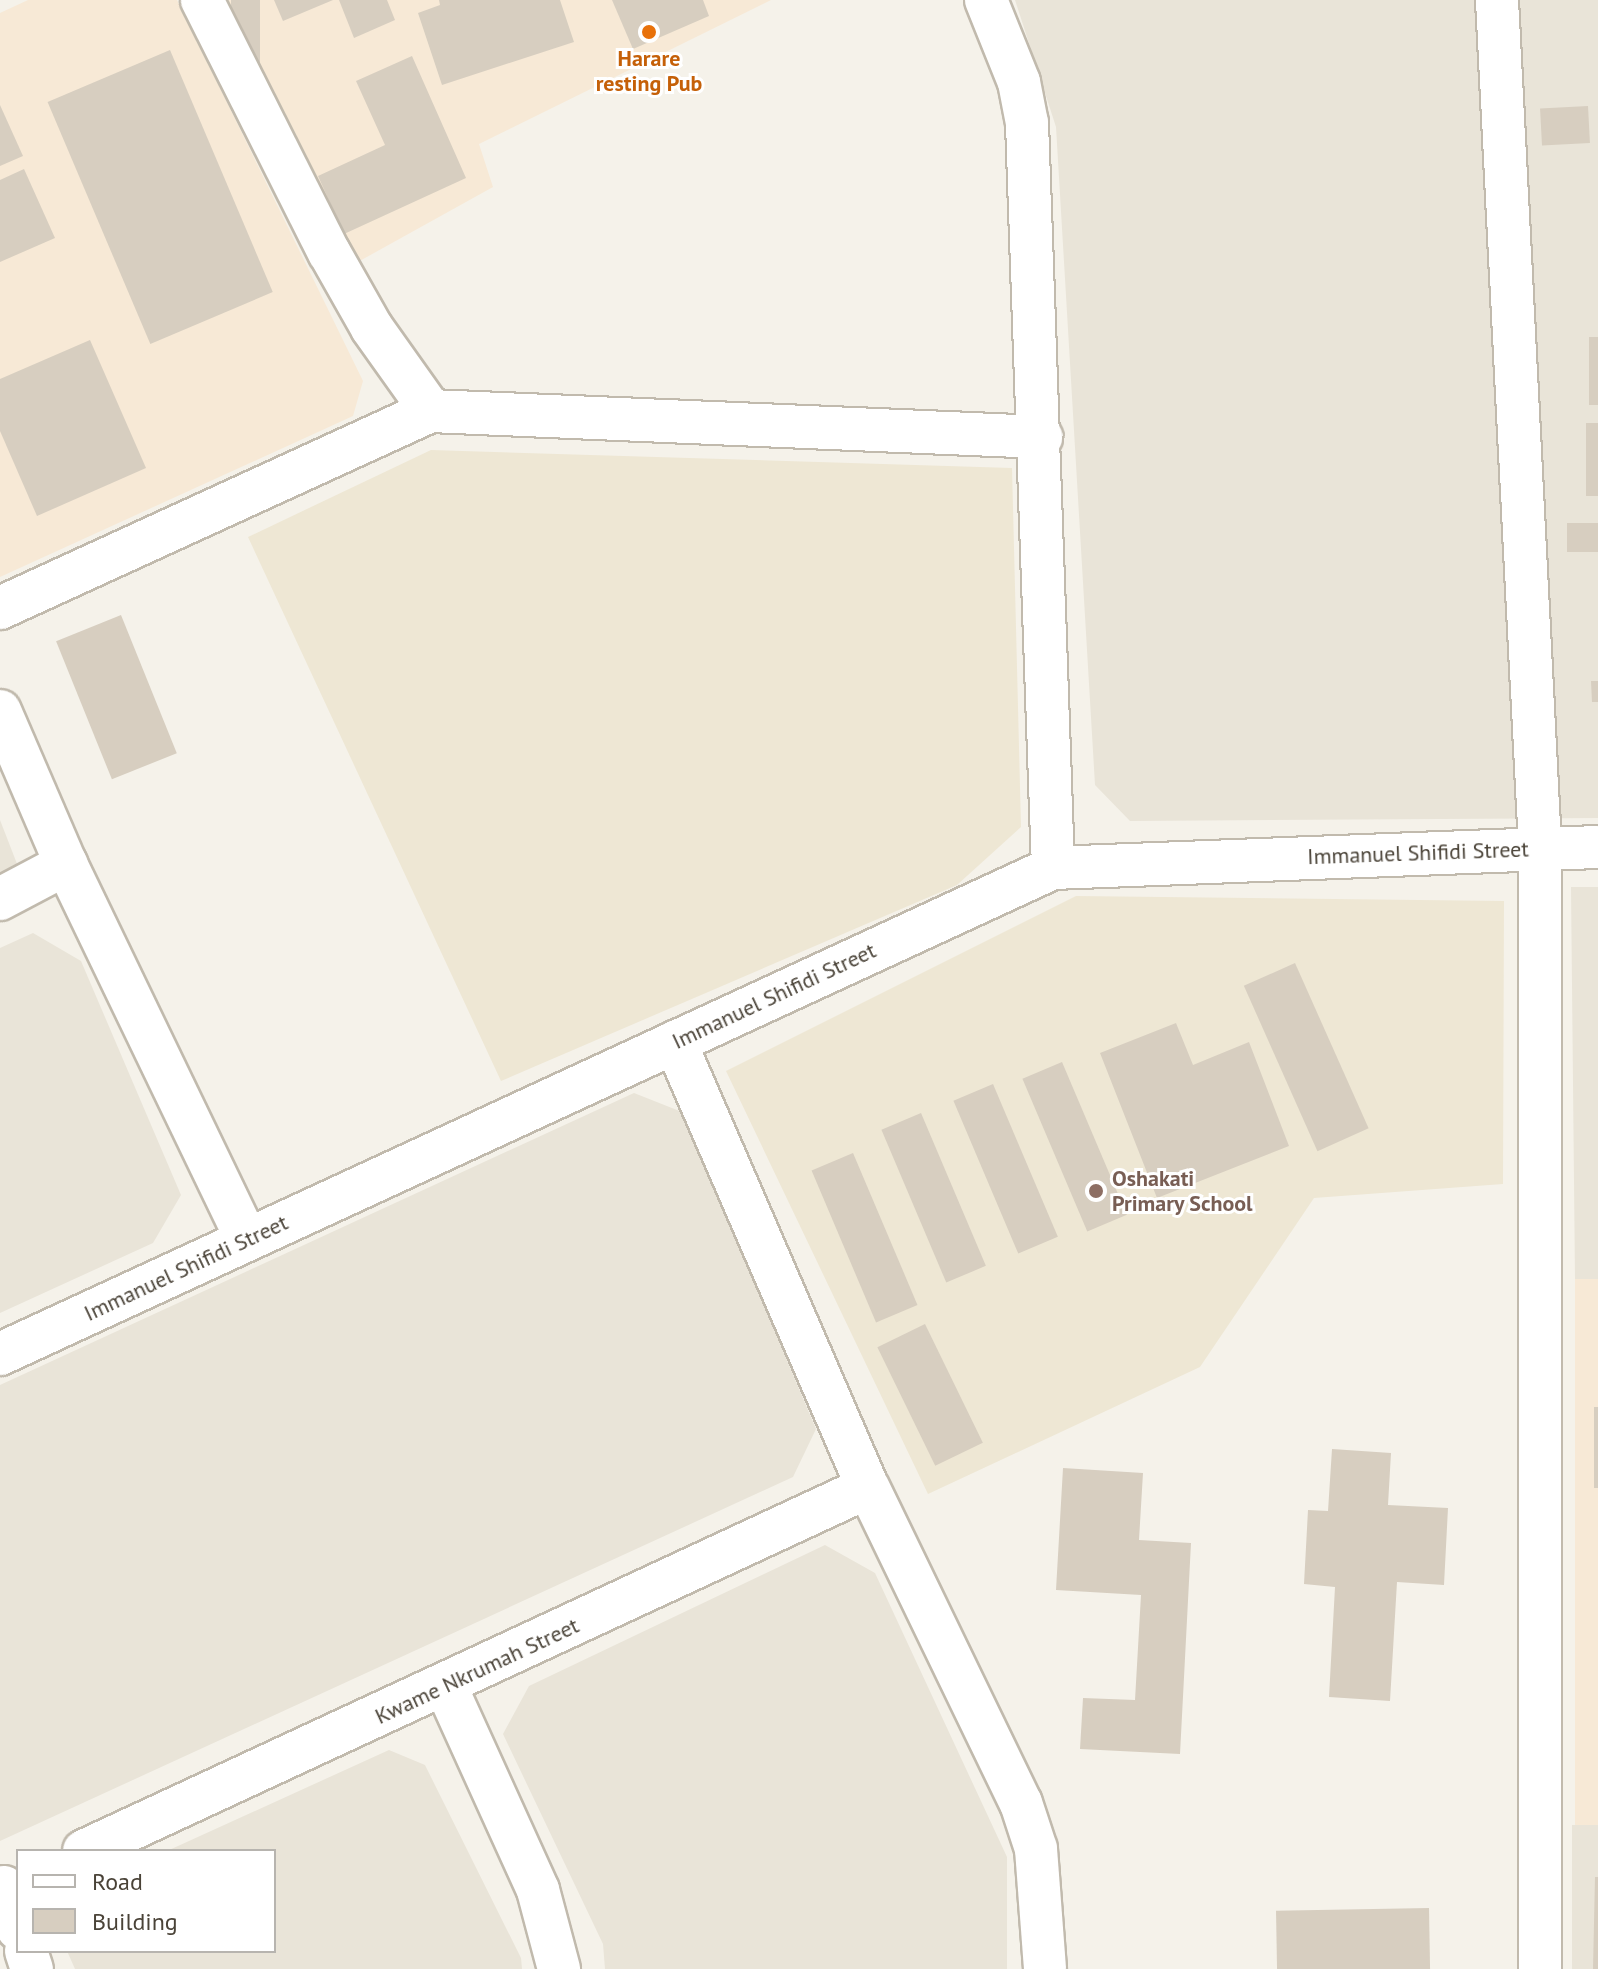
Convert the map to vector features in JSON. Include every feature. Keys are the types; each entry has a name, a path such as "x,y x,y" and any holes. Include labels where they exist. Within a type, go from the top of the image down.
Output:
{"street":[{"path":"202,0 329,252 372,328 431,411"},
{"path":"986,0 1019,82 1027,123 1041,437 1053,868"},
{"path":"1497,0 1540,847 1540,1969"},
{"path":"0,608 431,411 1041,437"},
{"path":"0,711 66,864 247,1240"},
{"name":"Immanuel Shifidi Street","path":"0,1354 1053,868 1598,847"},
{"path":"0,899 66,864"},
{"path":"675,1042 868,1487 1021,1803 1036,1849 1045,1969"},
{"name":"Kwame Nkrumah Street","path":"88,1849 446,1687 868,1487"},
{"path":"446,1687 538,1890 559,1969"},
{"path":"7,1886 16,1921"}],"shaded area":[{"path":"28,0 177,0 363,381 353,416 0,577 0,13"},
{"path":"225,0 771,0 479,144 493,187 356,263"},
{"path":"1015,0 1598,0 1598,818 1130,821 1095,785 1056,127"},
{"path":"431,450 1012,468 1021,827 957,885 501,1081 248,537"},
{"path":"0,820 26,887 0,899"},
{"path":"1571,887 1598,887 1598,1279 1575,1279"},
{"name":"Oshakati Primary School","path":"1076,896 1504,901 1503,1184 1314,1198 1200,1367 928,1494 726,1071"},
{"path":"33,933 81,961 181,1195 153,1243 0,1313 0,948"},
{"path":"634,1093 682,1112 816,1429 793,1477 0,1841 0,1385"},
{"path":"1575,1279 1598,1279 1598,1825 1575,1825"},
{"path":"825,1545 875,1573 1007,1857 1007,1969 605,1969 603,1944 503,1734 529,1686"},
{"path":"389,1750 425,1765 521,1958 522,1969 75,1969 68,1953 276,1953 276,1849 171,1849"},
{"path":"1572,1825 1598,1825 1598,1969 1572,1969"}],"building":[{"path":"231,0 260,0 260,111 231,111"},
{"path":"274,0 333,0 283,21"},
{"path":"339,0 387,0 395,20 354,38"},
{"path":"439,0 560,0 574,42 442,85 418,13 440,5"},
{"name":"Harare resting Pub","path":"612,0 703,0 709,16 633,49"},
{"path":"170,50 273,292 150,344 48,102"},
{"path":"412,56 466,178 344,234 318,176 385,145 356,81"},
{"path":"0,105 23,156 0,166"},
{"path":"1588,106 1590,143 1542,145 1540,109"},
{"path":"24,169 55,238 0,262 0,180"},
{"path":"1589,337 1598,337 1598,405 1589,405"},
{"path":"90,340 146,468 37,516 0,431 0,379"},
{"path":"1586,423 1598,423 1598,496 1586,496"},
{"path":"1567,523 1598,523 1598,552 1567,552"},
{"path":"121,615 177,753 112,779 56,641"},
{"path":"1591,681 1598,681 1598,702 1592,702"},
{"path":"1295,963 1369,1128 1317,1151 1244,986"},
{"path":"1176,1023 1193,1065 1249,1042 1289,1146 1157,1198 1100,1053"},
{"path":"1062,1062 1127,1215 1087,1232 1022,1079"},
{"path":"993,1084 1058,1237 1018,1254 953,1101"},
{"path":"921,1113 986,1266 946,1283 881,1130"},
{"path":"853,1153 917,1305 876,1322 812,1171"},
{"path":"925,1324 983,1443 935,1466 877,1347"},
{"path":"1594,1407 1598,1407 1598,1488 1594,1488"},
{"path":"1332,1449 1391,1453 1388,1505 1448,1508 1444,1585 1397,1582 1390,1701 1329,1697 1335,1587 1304,1584 1308,1510 1328,1511"},
{"path":"1063,1468 1143,1473 1139,1540 1191,1543 1180,1754 1080,1749 1083,1698 1135,1700 1141,1595 1056,1590"},
{"path":"1595,1877 1598,1877 1598,1969 1593,1969"},
{"path":"1429,1908 1430,1969 1277,1969 1276,1911"}],"place":[{"name":"Harare resting Pub","path":"649,32"},
{"name":"Oshakati Primary School","path":"1096,1191"}]}
